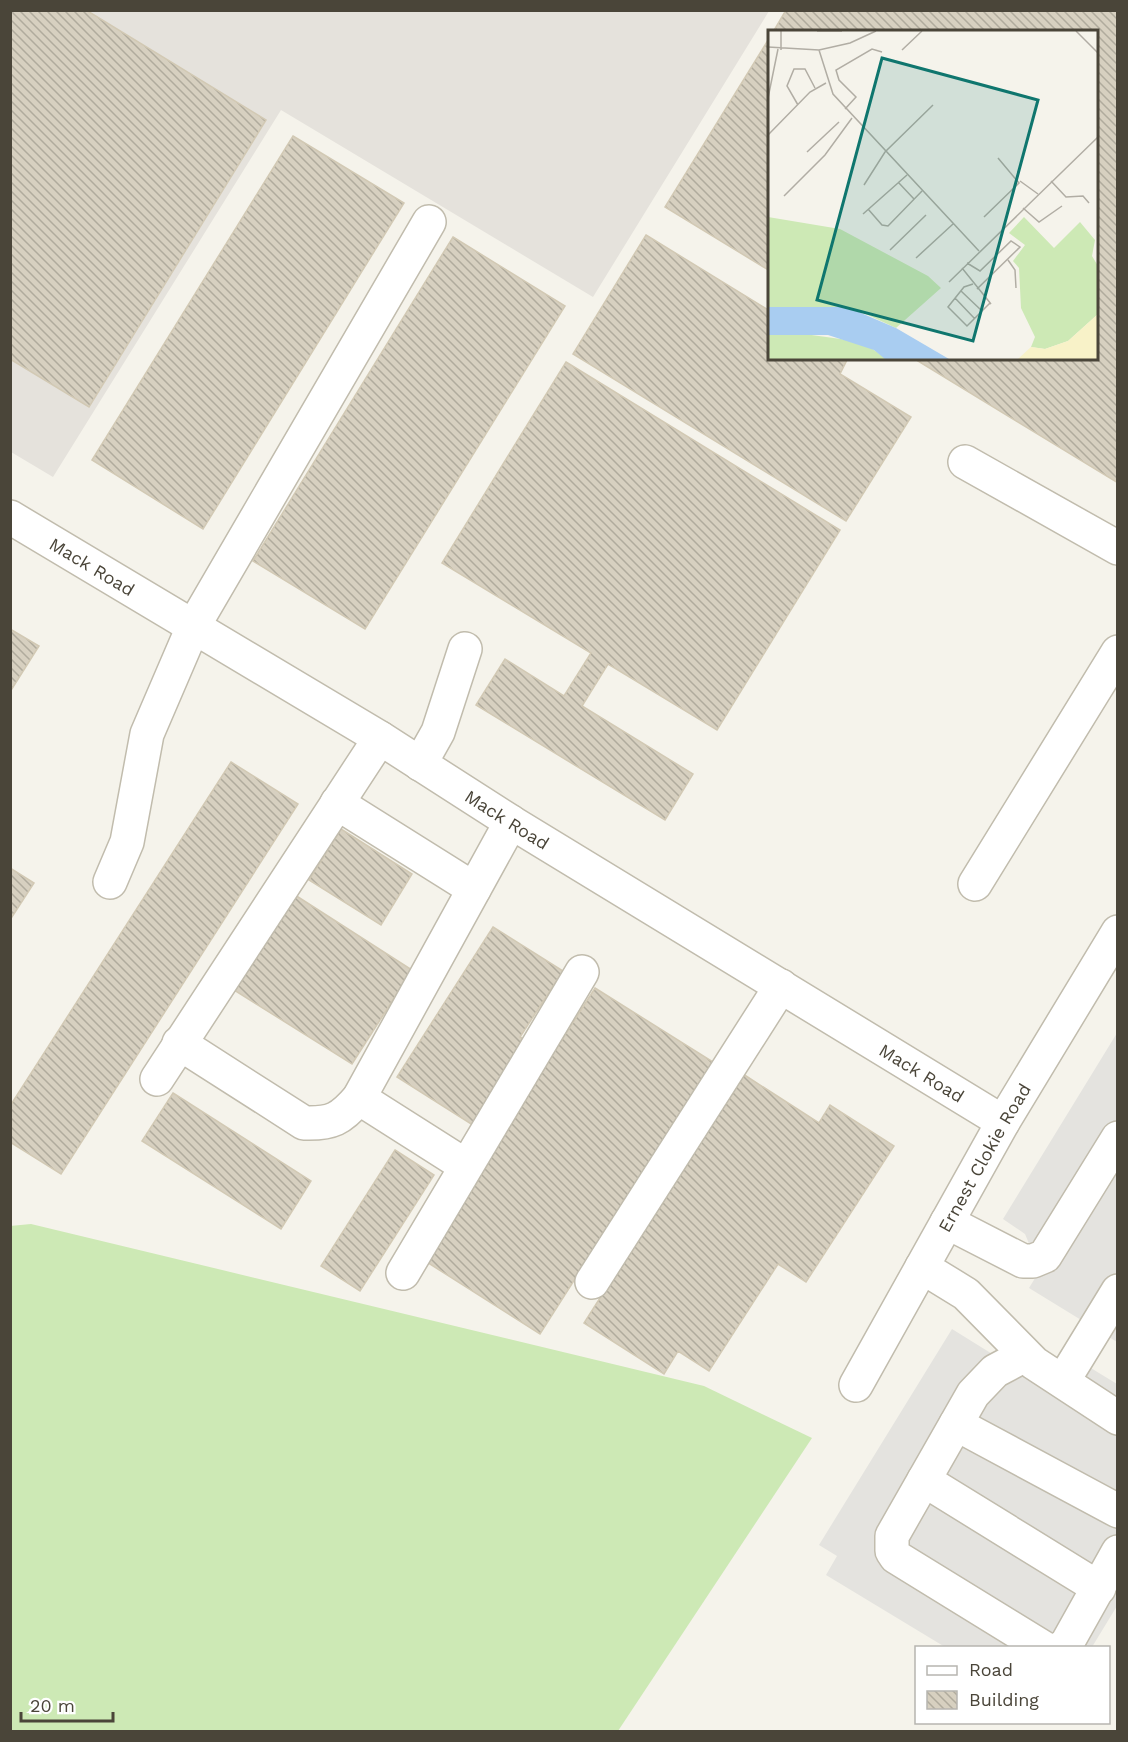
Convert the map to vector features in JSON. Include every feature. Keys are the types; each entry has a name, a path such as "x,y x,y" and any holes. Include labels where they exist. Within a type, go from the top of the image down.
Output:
{"street":[{"path":"110,882 127,842 147,734 193,627 429,222"},
{"path":"965,462 1118,548"},
{"name":"Mack Road","path":"10,517 380,738 511,822 1003,1122"},
{"path":"420,764 438,732 465,649"},
{"path":"975,884 1118,652"},
{"path":"157,1079 179,1042 380,738"},
{"path":"337,803 474,889"},
{"path":"179,1042 304,1123 325,1124 345,1115 359,1098 511,822"},
{"name":"Ernest Clokie Road","path":"856,1385 1003,1122 1118,932"},
{"path":"403,1273 582,972"},
{"path":"592,1282 780,986"},
{"path":"359,1098 466,1166"},
{"path":"947,1222 1023,1260 1033,1261 1045,1256 1118,1138"},
{"path":"922,1267 966,1294 1025,1354 1118,1418"},
{"path":"1063,1382 1118,1291"},
{"path":"1025,1354 995,1371 983,1381 892,1536 892,1551 896,1557 1042,1646"},
{"path":"956,1424 1118,1511"},
{"path":"924,1480 1099,1588"},
{"path":"1064,1646 1118,1552"}],"shaded area":[{"path":"10,11 769,11 593,297 281,110 53,477 11,452"},
{"path":"1117,1033 1117,1342 1029,1288 1040,1270 1025,1234 1003,1219"},
{"path":"952,1329 1060,1396 1081,1362 1117,1384 1117,1606 1093,1646 943,1646 826,1575 837,1556 819,1545"}],"green space":[{"path":"31,1224 704,1386 812,1438 618,1731 11,1731 10,1226"}],"building":[{"path":"11,10 86,10 266,120 89,407 10,359"},
{"path":"786,10 1118,10 1118,483 916,360 1098,360 1098,30 774,30"},
{"path":"768,40 768,270 665,207"},
{"path":"293,136 404,203 203,529 92,460"},
{"path":"646,235 768,310 768,360 847,360 840,374 911,417 846,521 573,354"},
{"path":"453,237 565,306 365,629 253,561"},
{"path":"566,362 840,530 717,730 608,664 582,706 693,774 665,820 476,705 505,659 564,696 591,653 442,563"},
{"path":"10,629 39,646 10,692"},
{"path":"231,762 298,804 61,1174 10,1142 10,1106"},
{"path":"341,829 412,874 381,925 309,880"},
{"path":"10,868 34,883 10,920"},
{"path":"295,895 412,970 352,1064 234,990"},
{"path":"493,927 563,971 520,1037 533,1045 479,1129 397,1077"},
{"path":"595,988 713,1062 540,1334 422,1259"},
{"path":"743,1074 819,1123 830,1105 894,1146 806,1282 778,1264 709,1371 678,1351 664,1374 584,1323"},
{"path":"173,1093 311,1181 281,1229 142,1141"},
{"path":"395,1150 434,1175 360,1291 321,1266"}]}
